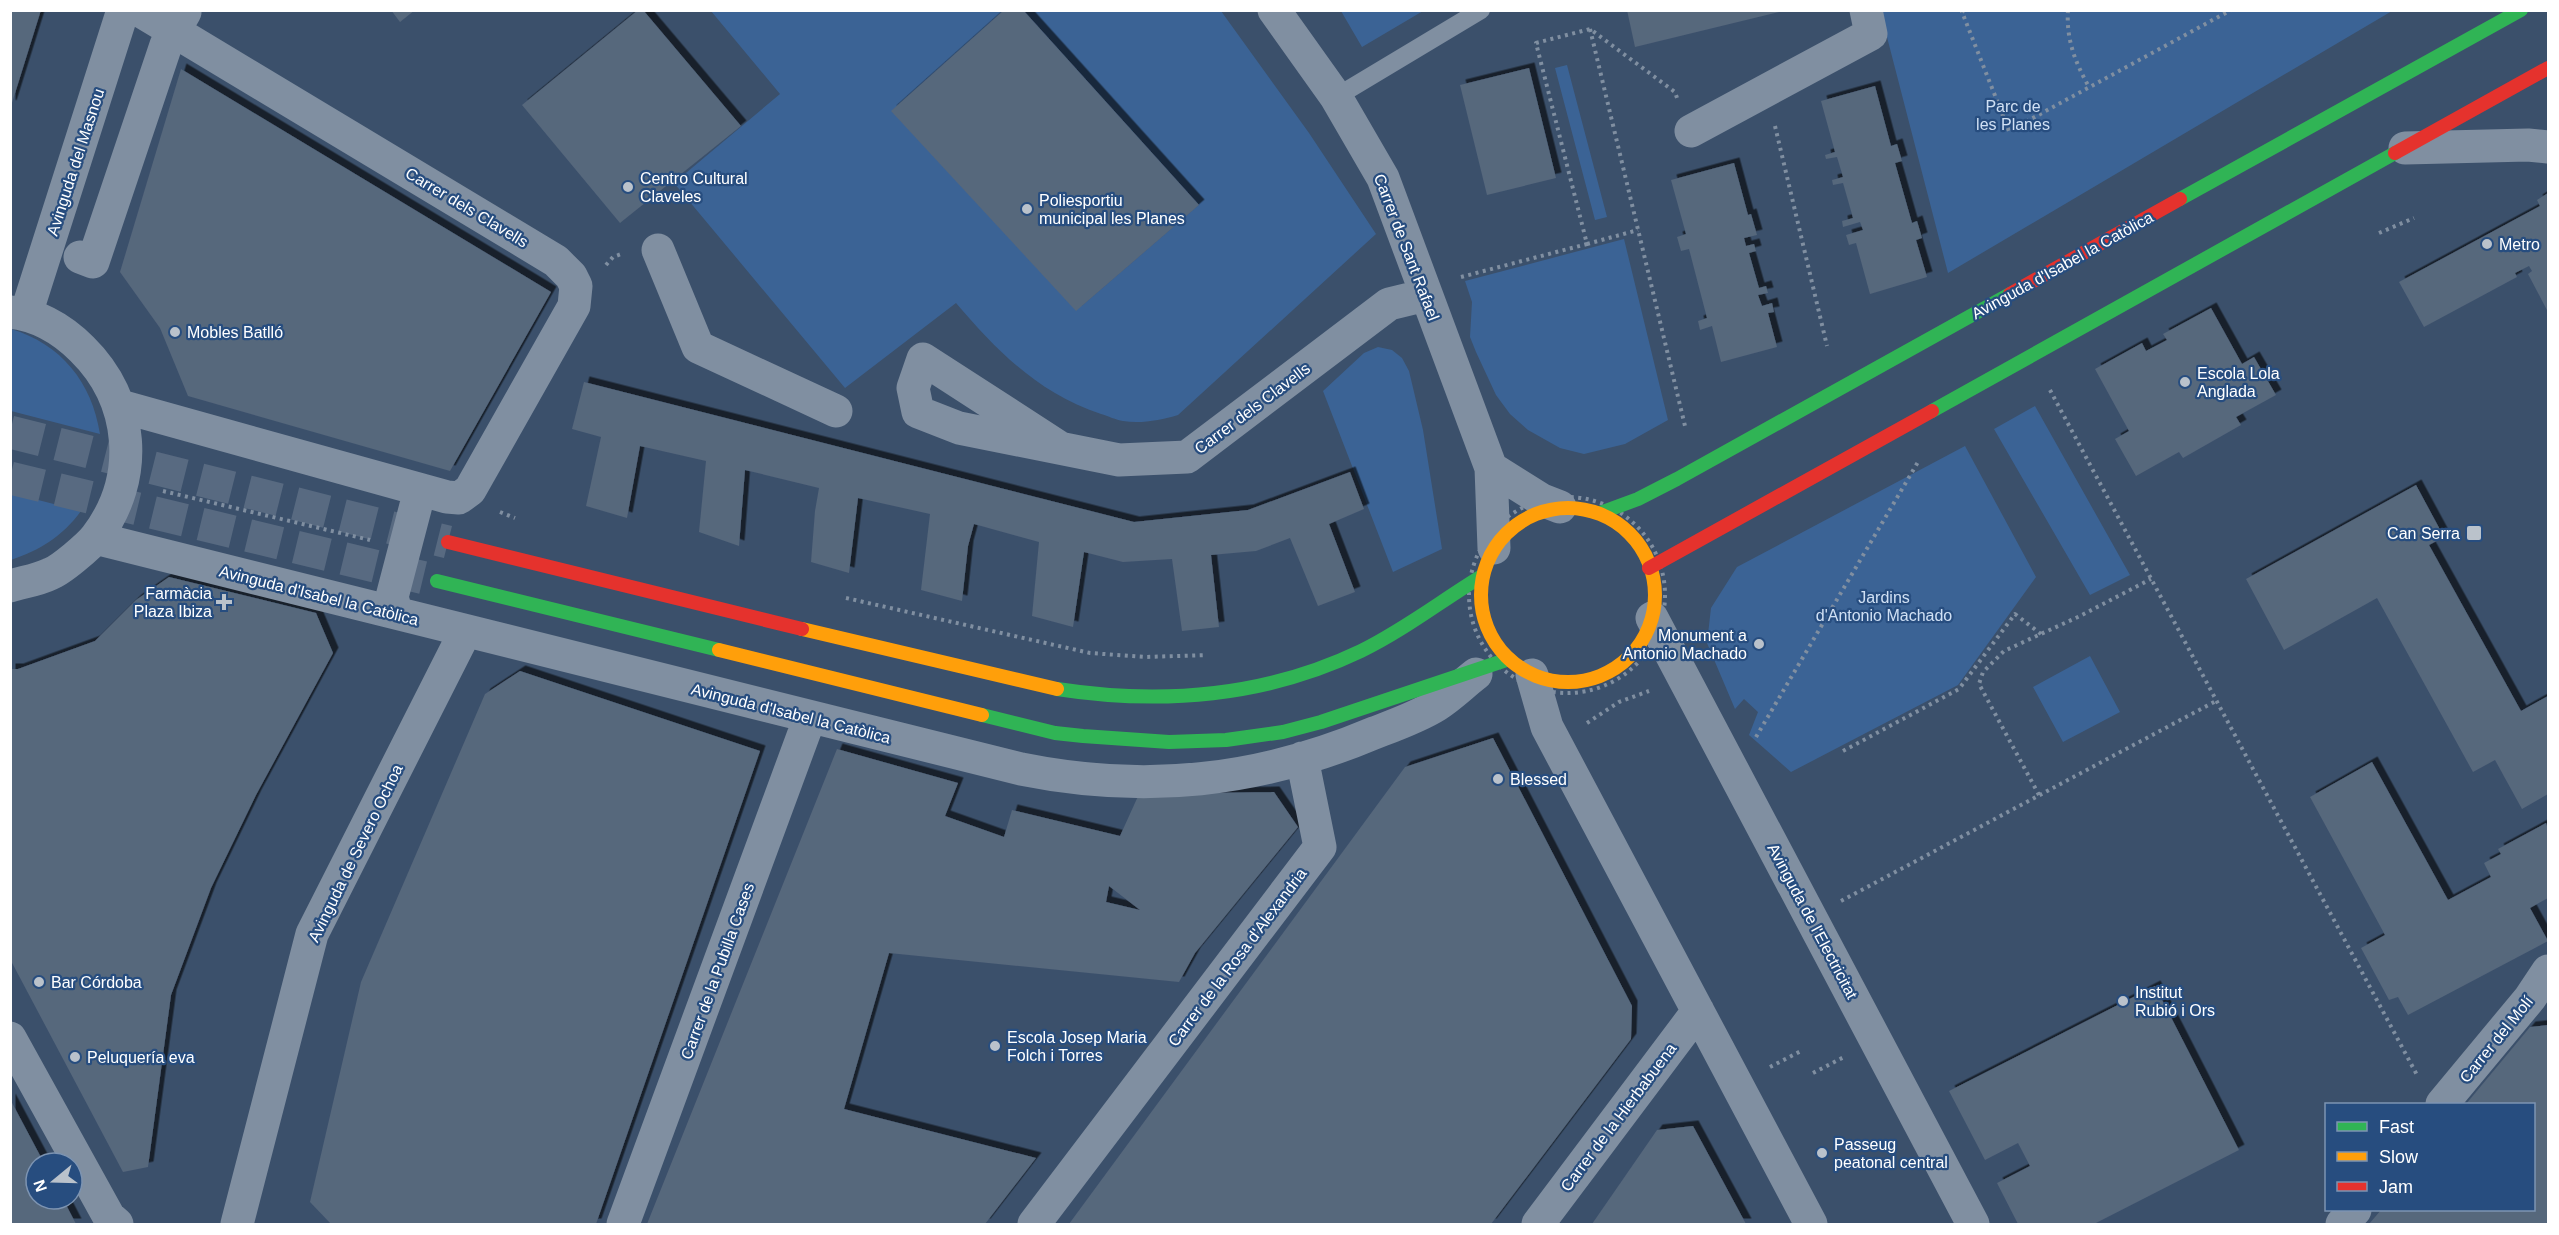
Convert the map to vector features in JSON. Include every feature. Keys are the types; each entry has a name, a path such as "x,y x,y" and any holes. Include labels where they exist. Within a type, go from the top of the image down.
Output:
{"street":[{"name":"Avinguda del Masnou","path":"18,313 123,10"},
{"name":"Carrer dels Clavells","path":"140,10 180,20 556,261 571,276 576,296 568,318 470,490 459,498"},
{"name":"Carrer de Sant Rafael","path":"1274,10 1336,97 1383,178 1491,468 1485,560"},
{"path":"1690,132 1871,34 1866,10"},
{"name":"Avinguda d'Isabel la Catòlica","path":"1606,510 1638,499 1677,479 2521,10"},
{"path":"80,257 93,262 166,45 180,20"},
{"path":"1654,565 2548,68"},
{"path":"2405,148 2528,145 2548,147"},
{"path":"658,250 698,347 836,411"},
{"name":"Carrer dels Clavells","path":"1059,447 923,359 913,388 918,412 959,428 1119,460 1187,457 1389,304 1426,295"},
{"path":"10,586 52,574 96,538 114,508 124,475 127,440 120,406 100,366 68,334 18,313"},
{"path":"959,428 979,394"},
{"path":"120,406 420,490 459,498"},
{"path":"437,581 1055,733 1161,742 1249,738 1283,732 1342,717 1383,702 1510,672 1559,682 1587,681 1613,671 1634,653 1655,624 1654,565 1606,510 1551,504 1491,468"},
{"name":"Avinguda d'Isabel la Catòlica","path":"394,604 392,597 420,490"},
{"path":"448,542 1037,686 1114,698 1165,699 1215,696 1294,678 1362,650 1407,626 1485,560 1514,526 1551,504"},
{"name":"Avinguda d'Isabel la Catòlica","path":"96,538 1021,769 1102,781 1179,782 1234,775 1302,758 1349,744 1510,672"},
{"path":"1485,560 1481,607 1490,635 1510,672 1547,727 1811,1224"},
{"name":"Avinguda de l'Electricitat","path":"1655,624 1972,1224"},
{"name":"Avinguda de Severo Ochoa","path":"237,1224 312,934 465,632"},
{"name":"Carrer de la Pubilla Cases","path":"623,1224 810,717"},
{"name":"Carrer de la Rosa d'Alexandria","path":"1034,1224 1320,848 1302,758"},
{"name":"Carrer del Molí","path":"2443,1103 2530,998 2548,971"},
{"name":"Carrer de la Hierbabuena","path":"1538,1224 1698,1011"},
{"path":"10,1038 109,1217 117,1224"},
{"path":"2342,1224 2353,1211"}],"lane":[{"path":"1336,97 1481,10"}],"path":[{"path":"1964,10 1962,12 2008,131 2231,10"},
{"path":"2068,10 2068,38 2078,68 2089,87"},
{"path":"1590,29 1675,92 1690,132"},
{"path":"1590,29 1685,426"},
{"path":"1587,244 1536,43 1590,29"},
{"path":"1781,159 1827,346"},
{"path":"2379,233 2414,218"},
{"path":"1461,277 1638,230"},
{"path":"2050,390 2418,1076"},
{"path":"1755,738 1920,459"},
{"path":"163,491 405,548"},
{"path":"1569,496 1592,499 1606,510 1632,520 1647,537 1654,565 1665,579 1666,603 1655,624 1653,646 1638,666 1617,681 1594,691 1569,694 1510,672 1484,649 1474,627 1469,604 1503,520 1523,507 1551,504 1569,496"},
{"path":"459,498 524,521"},
{"path":"1485,560 1476,558 1485,560"},
{"path":"2039,795 1979,684 1983,672 2004,651 2151,579"},
{"path":"840,597 1090,653 1146,657 1214,655"},
{"path":"1843,751 1959,689 2015,614 2041,634"},
{"path":"1579,728 1619,702 1659,688"},
{"path":"1832,906 2217,701"},
{"path":"1762,1072 1801,1051"},
{"path":"1813,1073 1852,1053"}],"green space":[{"name":"Parc de les Planes","path":"1880,10 2392,11 1948,273"},
{"name":"Poliesportiu municipal les Planes","path":"711,11 1221,11 1309,133 1376,234 1178,415 1151,421 1130,422 1115,419 1058,395 1039,383 1004,354 956,303 845,388 674,183 780,94"},
{"path":"1341,11 1423,11 1362,47"},
{"path":"1567,65 1607,217 1595,220 1555,68"},
{"path":"1624,239 1668,420 1625,444 1584,454 1560,448 1528,430 1510,414 1496,395 1470,337 1472,302 1465,281"},
{"path":"11,329 45,344 71,368 82,382 90,398 100,434 11,411"},
{"path":"1378,347 1392,350 1402,358 1409,371 1423,430 1442,549 1393,572 1323,391 1364,353"},
{"path":"2035,406 2130,575 2090,595 1994,429"},
{"name":"Jardins d'Antonio Machado","path":"1965,446 2036,577 1958,685 1791,772 1749,735 1758,712 1744,699 1735,709 1707,643 1711,608 1737,567"},
{"path":"10,494 81,511 50,542 11,560"},
{"path":"2090,656 2120,712 2063,742 2033,687"}],"building":[{"path":"10,10 41,10 11,106 10,105"},
{"path":"391,10 415,10 400,22"},
{"path":"638,10 643,10 741,126 620,223 522,105"},
{"path":"1004,10 1023,10 1199,205 1076,311 891,111"},
{"path":"1627,10 1783,10 1783,11 1635,47"},
{"path":"1529,68 1556,178 1487,195 1460,85"},
{"path":"181,69 551,292 450,471 188,396 160,328 120,272"},
{"path":"1875,86 1891,146 1897,144 1902,161 1895,163 1912,223 1917,221 1922,238 1916,240 1927,277 1870,294 1856,243 1849,245 1846,235 1863,230 1860,222 1843,227 1842,221 1853,218 1843,183 1833,185 1832,180 1843,177 1837,157 1826,159 1825,155 1835,152 1821,101"},
{"path":"1734,163 1748,215 1751,214 1757,235 1744,238 1746,246 1754,244 1756,251 1749,253 1759,288 1766,286 1768,293 1758,295 1762,306 1772,303 1774,312 1768,313 1777,347 1721,362 1712,326 1700,330 1698,321 1707,318 1689,249 1681,251 1677,237 1686,234 1671,180"},
{"path":"2548,193 2548,312 2528,274 2532,271 2529,266 2515,273 2517,277 2424,327 2399,282 2540,206 2537,200"},
{"name":"Escola Lola Anglada","path":"2211,308 2242,364 2254,357 2276,395 2236,417 2241,425 2183,458 2179,452 2136,476 2115,439 2129,431 2095,369 2142,343 2146,351 2167,340 2163,334"},
{"path":"584,382 1134,522 1248,510 1350,472 1364,509 1329,524 1355,592 1318,606 1290,538 1256,551 1211,555 1219,627 1182,631 1172,559 1123,562 1084,552 1073,627 1032,616 1039,542 974,524 968,546 962,601 921,590 930,514 858,498 849,573 811,562 819,488 745,470 739,546 699,532 706,461 640,446 627,518 586,506 601,437 572,429"},
{"path":"2416,485 2444,537 2429,545 2521,711 2548,696 2548,794 2522,809 2495,760 2473,772 2377,598 2284,650 2246,579"},
{"path":"169,577 316,613 333,653 256,795 211,888 171,995 148,1167 123,1172 10,959 10,669 18,669 95,641 136,600"},
{"path":"520,671 760,751 596,1224 331,1224 310,1202 361,982 485,694"},
{"path":"1493,738 1632,1006 1631,1039 1491,1224 1069,1224 1405,767"},
{"path":"837,749 958,783 945,816 1004,837 1012,810 1120,836 1139,794 1274,792 1298,827 1195,953 1179,982 889,953 844,1109 1036,1158 985,1224 647,1224","holes":["1109,886 1140,910 1106,902"]},
{"path":"2372,762 2448,900 2491,877 2484,863 2501,854 2498,849 2546,823 2548,829 2548,898 2530,908 2548,941 2408,1015 2398,997 2389,1000 2361,948 2385,935 2310,797"},
{"path":"2155,986 2239,1150 2094,1224 2018,1224 1997,1183 2030,1166 2018,1143 1985,1160 1949,1091"},
{"path":"2548,1025 2548,1224 2369,1224 2380,1211 2535,1211 2535,1103 2467,1103 2530,1027"},
{"path":"10,1099 38,1151 24,1151 24,1211 69,1211 76,1224 10,1224"},
{"path":"1693,1126 1746,1224 1592,1224 1657,1130"}],"tunnel":[{"path":"10,432 448,542"},
{"path":"10,478 437,581"}],"traffic: fast":[{"path":"2180,199 2521,10"},
{"path":"1932,411 2395,153"},
{"path":"1600,513 1638,499 1677,479 2010,294"},
{"path":"1057,689 1096,694 1174,696 1212,693 1288,679 1325,666 1377,643 1482,576"},
{"path":"437,581 719,650"},
{"path":"982,715 1055,733 1083,736 1169,742 1226,740 1283,732 1321,722 1509,659"}],"traffic: slow":[{"path":"1568,508 1601,515 1616,523 1629,534 1640,547 1648,562 1655,595 1648,628 1640,643 1629,656 1616,667 1601,675 1568,682 1535,675 1520,667 1507,656 1496,643 1488,628 1481,595 1488,562 1496,547 1507,534 1520,523 1535,515 1568,508"},
{"path":"802,629 1057,689"},
{"path":"719,650 982,715"}],"traffic: jam":[{"path":"2395,153 2548,68"},
{"path":"2010,294 2180,199"},
{"path":"1649,568 1932,411"},
{"path":"448,542 802,629"}],"place":[{"name":"Centro Cultural Claveles","path":"628,187"},
{"name":"Poliesportiu municipal les Planes","path":"1027,209"},
{"name":"Metro","path":"2487,244"},
{"name":"Mobles Batlló","path":"175,332"},
{"name":"Escola Lola Anglada","path":"2185,382"},
{"name":"Can Serra","path":"2474,533"},
{"name":"Farmàcia Plaza Ibiza","path":"224,602"},
{"name":"Monument a Antonio Machado","path":"1759,644"},
{"name":"Blessed","path":"1498,779"},
{"name":"Bar Córdoba","path":"39,982"},
{"name":"Institut Rubió i Ors","path":"2123,1001"},
{"name":"Escola Josep Maria Folch i Torres","path":"995,1046"},
{"name":"Peluquería eva","path":"75,1057"},
{"name":"Passeug peatonal central","path":"1822,1153"}]}
